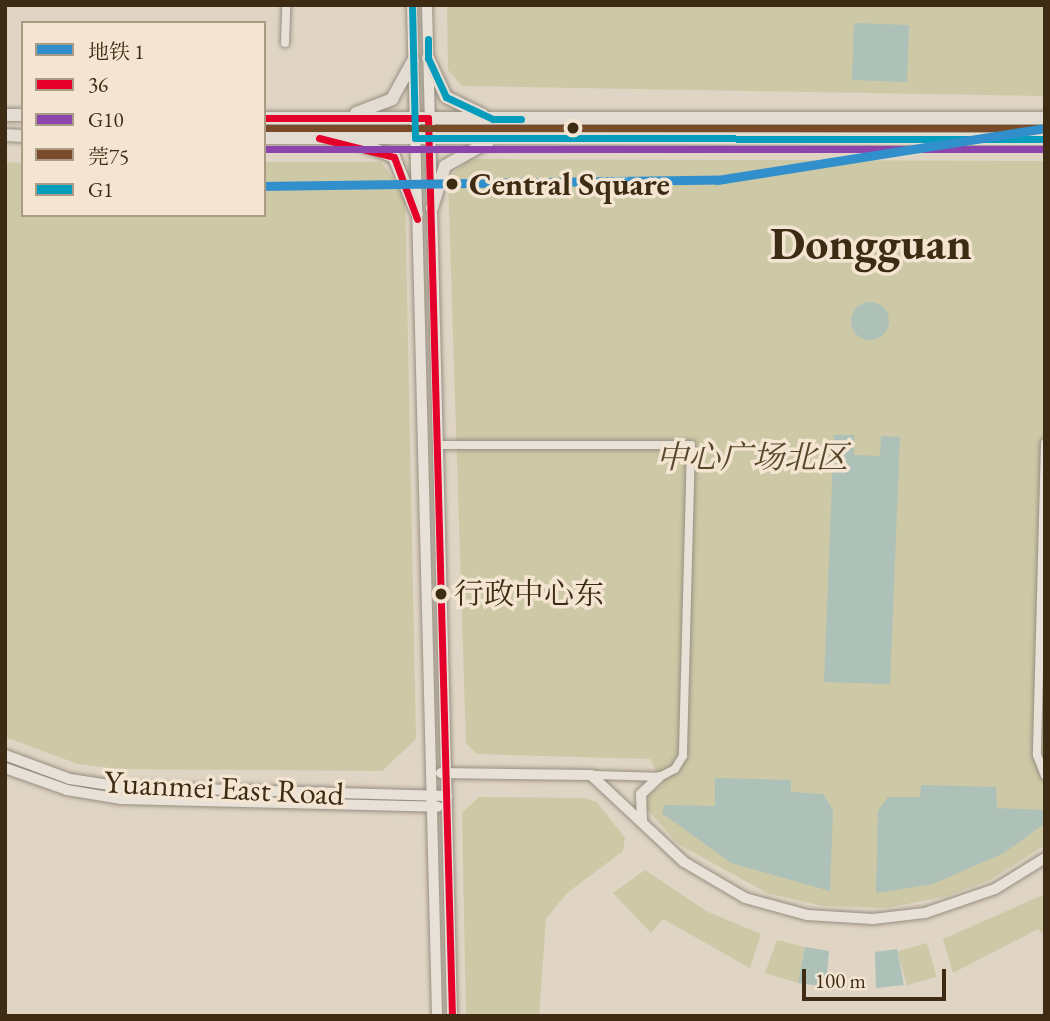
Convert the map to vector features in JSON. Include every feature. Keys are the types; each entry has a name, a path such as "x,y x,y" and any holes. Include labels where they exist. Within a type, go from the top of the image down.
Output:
{"main road":[{"path":"428,58 446,97 493,119"},
{"path":"333,118 392,99 413,61"},
{"path":"266,118 1045,118"},
{"path":"266,138 1045,139"},
{"path":"334,138 394,157 417,214"},
{"path":"432,208 445,166 495,139"}],"street":[{"path":"285,43 286,5"},
{"path":"412,5 437,1016"},
{"path":"427,5 452,1016"},
{"path":"1045,443 1037,755 1045,776"},
{"path":"439,445 691,445 684,747 675,769 659,777 639,800 643,826"},
{"name":"Yuanmei East Road","path":"5,755 70,779 122,787 432,802"},
{"name":"Yuanmei East Road","path":"5,768 67,790 121,799 447,801"},
{"path":"431,773 659,777"},
{"path":"591,775 684,862 745,898 834,918 901,917 947,907 995,889 1045,858"}],"green space":[{"path":"447,5 1045,5 1045,96 462,86 448,70"},
{"name":"中心广场北区","path":"469,159 1045,161 1045,845 990,880 947,896 887,908 823,906 767,893 678,844 645,807 649,794 663,785 650,759 477,754 466,743 448,178"},
{"path":"5,162 21,163 21,217 266,217 266,162 381,162 405,194 416,739 382,771 118,769 78,764 5,737"},
{"path":"479,797 584,798 597,802 625,838 623,851 567,893 546,919 539,1016 466,1016 462,813"},
{"path":"645,870 706,911 761,934 750,968 663,919 651,933 613,893"},
{"path":"1045,894 1045,936 1038,929 953,973 943,939"},
{"path":"777,940 805,947 798,983 765,973"},
{"path":"927,943 937,977 907,985 897,952"}],"shaded area":[{"path":"854,23 909,25 907,82 852,80"},
{"path":"870,302 883,308 889,321 883,334 870,340 857,334 851,321 857,308"},
{"path":"834,435 854,435 854,455 880,456 881,436 900,437 890,684 824,682"},
{"path":"715,778 791,780 791,792 823,794 833,810 830,891 731,863 662,813 664,805 715,806"},
{"path":"921,785 996,787 997,808 1045,810 1045,823 1004,853 933,884 876,893 878,811 888,797 920,797"},
{"path":"805,947 829,951 826,987 798,983"},
{"path":"897,949 904,985 876,988 875,952"}],"metro line":[{"name":"1","path":"266,186 717,180 1045,128"}],"transit line":[{"name":"G1","path":"412,5 415,138 1045,139"},
{"name":"G1","path":"428,39 428,58 446,97 493,119 521,119"},
{"name":"36","path":"266,118 428,118 452,1016"},
{"name":"莞75","path":"266,128 1045,128"},
{"name":"36","path":"319,138 394,157 417,219"},
{"name":"G10","path":"266,149 1045,149"}],"place":[{"name":"Central Square","path":"452,184"},
{"name":"行政中心东","path":"441,594"}],"district":[{"name":"Dongguan","path":"871,243"}]}
